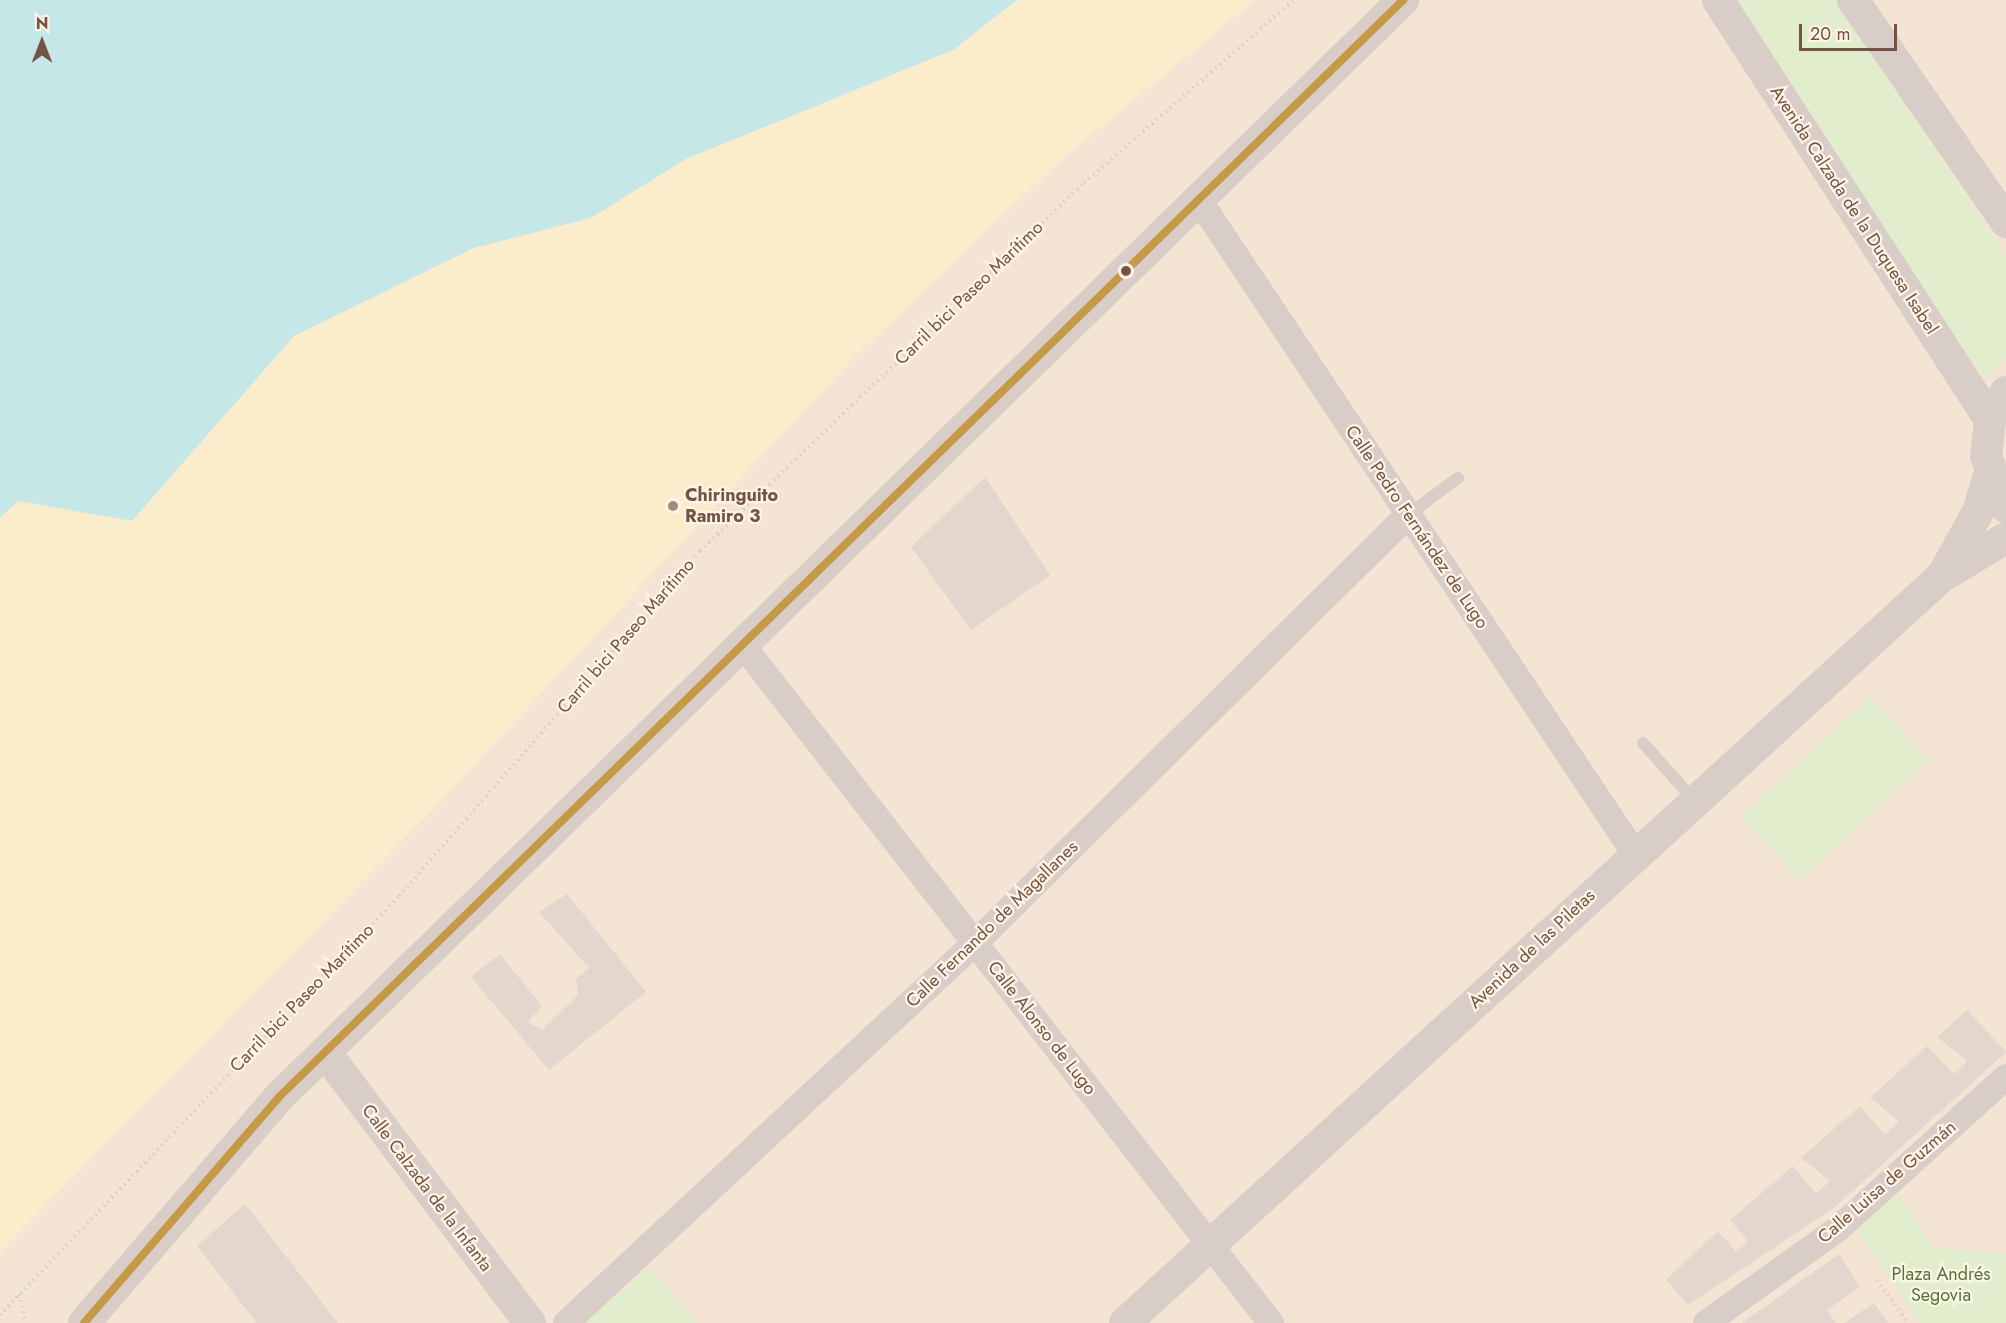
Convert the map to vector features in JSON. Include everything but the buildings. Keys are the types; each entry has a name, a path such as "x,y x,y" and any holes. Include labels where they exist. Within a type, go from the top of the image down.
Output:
{"street":[{"path":"84,1323 325,1052 745,648 1403,0"},
{"name":"Avenida Calzada de la Duquesa Isabel","path":"1718,0 1990,420"},
{"path":"1853,0 2006,222"},
{"name":"Calle Pedro Fernández de Lugo","path":"1199,200 1635,854"},
{"path":"2006,392 1990,420 1989,475 2006,507"},
{"name":"Avenida de las Piletas","path":"1941,577 1978,512 1989,475"},
{"name":"Calle Fernando de Magallanes","path":"566,1323 975,943 1409,514"},
{"name":"Avenida de las Piletas","path":"1125,1323 1694,800 1941,577 2006,538"},
{"name":"Calle Alonso de Lugo","path":"745,648 1271,1323"},
{"name":"Calle Calzada de la Infanta","path":"325,1052 530,1323"},
{"name":"Calle Luisa de Guzmán","path":"1706,1323 1839,1228 2006,1077"}],"lane":[{"path":"1409,514 1458,478"},
{"path":"1643,743 1694,800"}],"path":[{"name":"Carril bici Paseo Marítimo","path":"0,1315 399,896 700,551 1084,183 1294,0"},
{"path":"1877,1280 1908,1323"},
{"path":"20,1294 25,1323"}],"shaded area":[{"path":"1255,0 2006,0 2006,1323 0,1323 0,1252 440,802 854,357 1061,160"}],"green space":[{"path":"1733,0 1835,0 2006,257 2006,359 1983,378"},
{"path":"1870,697 1929,760 1800,880 1741,817"},
{"name":"Plaza Andrés Segovia","path":"1898,1194 1934,1248 2006,1254 2006,1323 1921,1323 1856,1230"},
{"path":"648,1267 697,1323 586,1323"}],"sand":[{"path":"1017,0 1255,0 1061,160 854,357 440,802 0,1252 0,518 18,501 132,521 294,336 474,248 591,218 686,159 953,50"}],"water":[{"path":"0,0 1017,0 953,50 686,159 591,218 474,248 294,336 132,521 18,501 0,518"}],"transit line":[{"path":"84,1323 279,1097 1403,0"}],"place":[{"name":"Chiringuito Ramiro 3","path":"673,506"}]}
